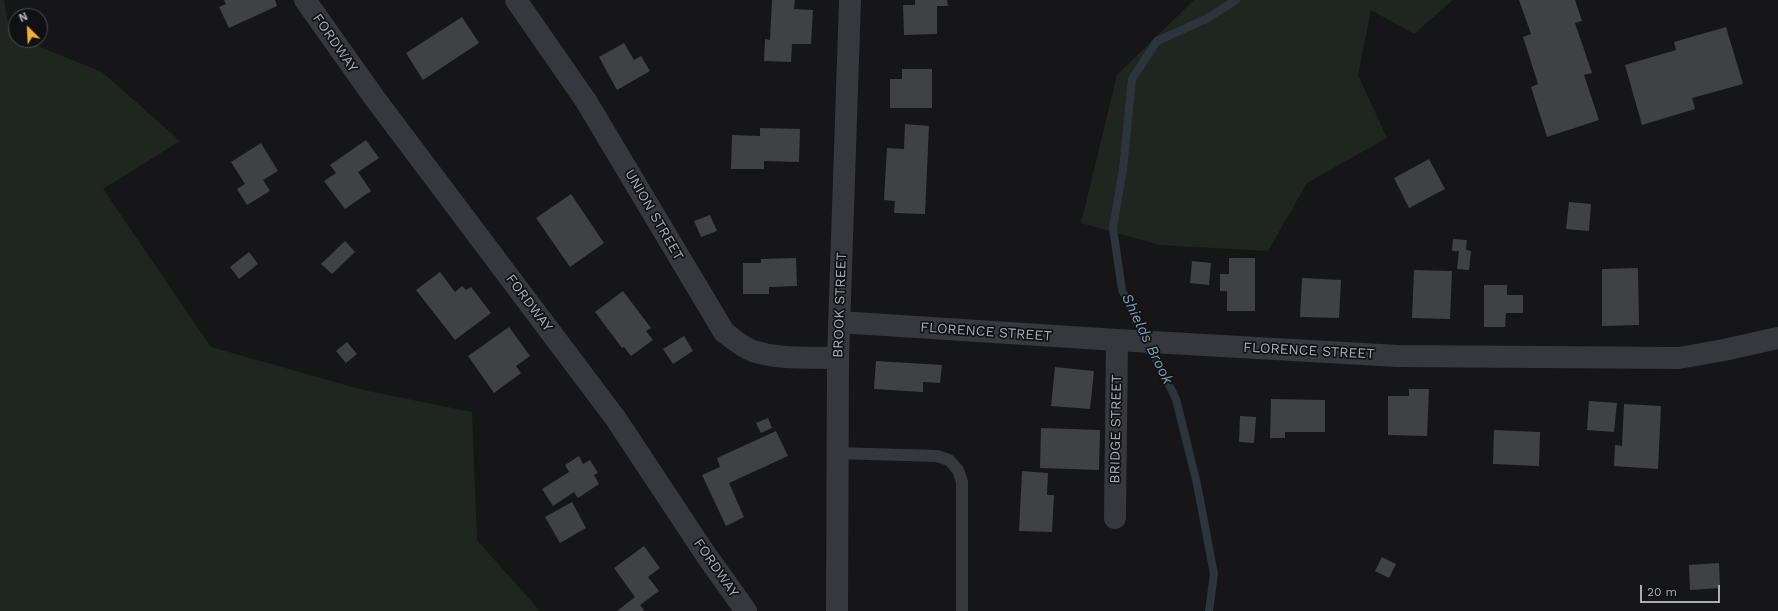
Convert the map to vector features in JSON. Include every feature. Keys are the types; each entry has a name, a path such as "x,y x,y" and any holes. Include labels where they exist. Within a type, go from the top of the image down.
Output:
{"street":[{"name":"FORDWAY","path":"305,0 376,100 616,419 706,555 746,611"},
{"name":"UNION STREET","path":"516,0 586,101 724,332 752,351 771,355 838,358"},
{"name":"BROOK STREET","path":"837,611 838,358 850,0"},
{"name":"FLORENCE STREET","path":"839,322 1125,341 1166,342 1398,356 1622,359 1679,358 1778,338"},
{"name":"BRIDGE STREET","path":"1115,518 1125,341"}],"lane":[{"path":"838,453 937,456 949,460 958,470 962,482 963,502 962,611"}],"shaded area":[{"path":"0,0 4,0 8,23 8,48 43,48 102,72 180,141 103,189 211,347 363,390 472,412 477,540 540,611 0,611"},
{"path":"1194,0 1453,0 1414,34 1371,10 1358,75 1387,138 1307,183 1268,251 1160,245 1081,223 1117,75"}],"building":[{"path":"224,0 275,0 277,6 229,28 219,7 226,4"},
{"path":"772,0 795,0 794,9 813,10 811,44 792,44 791,62 764,61 765,39 770,40"},
{"path":"915,0 947,0 948,6 937,6 937,34 904,35 903,5 915,5"},
{"path":"1519,0 1575,0 1582,21 1575,23 1592,73 1584,75 1599,120 1547,137 1531,87 1538,84 1523,37 1531,34"},
{"path":"462,17 479,43 423,80 406,53"},
{"path":"1726,27 1743,84 1692,98 1695,109 1642,125 1625,65 1676,50 1674,42"},
{"path":"624,43 634,60 641,56 650,71 617,90 599,57"},
{"path":"902,69 932,69 932,108 890,108 890,79 902,79"},
{"path":"905,124 929,126 925,214 894,213 895,201 884,200 887,148 904,149"},
{"path":"760,128 800,129 799,162 764,161 764,169 731,169 732,135 760,136"},
{"path":"366,140 379,158 358,172 371,191 345,209 324,181 336,173 330,165"},
{"path":"261,143 278,171 263,180 270,191 247,205 237,189 245,184 231,162"},
{"path":"1429,159 1445,189 1409,208 1394,178"},
{"path":"571,194 604,243 570,267 536,218"},
{"path":"1569,202 1591,204 1589,231 1566,229"},
{"path":"710,215 717,231 701,237 694,221"},
{"path":"1453,239 1467,240 1466,250 1471,251 1469,270 1457,269 1459,251 1452,251"},
{"path":"345,241 355,252 332,274 321,264"},
{"path":"249,252 258,264 239,279 230,267"},
{"path":"796,258 797,286 769,287 769,294 743,294 743,263 761,263 761,259"},
{"path":"1229,258 1255,258 1255,311 1227,311 1227,291 1220,291 1220,274 1229,274"},
{"path":"1192,261 1211,263 1209,285 1190,283"},
{"path":"1638,268 1639,325 1602,326 1602,269"},
{"path":"1414,270 1452,271 1450,319 1412,318"},
{"path":"440,272 455,292 462,286 466,290 471,287 491,313 455,340 416,290"},
{"path":"1302,278 1341,280 1339,318 1300,317"},
{"path":"1484,285 1507,285 1507,295 1523,295 1523,313 1506,313 1505,327 1484,327"},
{"path":"623,291 651,328 646,331 653,340 631,356 624,347 622,348 595,312"},
{"path":"509,327 530,356 516,366 521,373 494,393 468,356"},
{"path":"684,336 693,351 673,364 663,349"},
{"path":"347,342 357,354 346,363 336,351"},
{"path":"876,361 942,365 940,383 923,382 923,392 874,389"},
{"path":"1055,367 1094,371 1090,409 1051,406"},
{"path":"1409,389 1429,389 1427,436 1388,435 1388,396 1409,396"},
{"path":"1271,399 1325,400 1325,432 1285,432 1285,438 1270,438"},
{"path":"1589,401 1617,403 1614,432 1587,430"},
{"path":"1624,404 1661,406 1658,469 1614,466 1615,445 1622,446"},
{"path":"1240,416 1256,417 1254,443 1239,442"},
{"path":"768,418 772,428 761,433 756,423"},
{"path":"1041,428 1100,430 1099,470 1040,468"},
{"path":"1494,430 1540,432 1539,466 1493,464"},
{"path":"776,431 788,456 729,483 744,517 726,526 702,475 720,467 717,458"},
{"path":"579,456 583,464 590,460 598,473 594,475 599,484 578,498 574,492 553,506 542,489 569,472 565,465"},
{"path":"1022,471 1048,473 1047,495 1054,495 1052,532 1019,531"},
{"path":"572,502 586,528 560,543 545,517"},
{"path":"644,546 660,568 648,577 659,591 640,605 644,610 643,611 617,611 635,597 614,568"},
{"path":"1382,557 1396,564 1389,578 1375,571"},
{"path":"1719,563 1720,588 1690,590 1689,565"}],"waterway":[{"name":"Shields Brook","path":"1209,611 1214,574 1197,484 1176,399 1122,290 1113,228 1123,169 1132,79 1157,41 1206,19 1236,0"}]}
